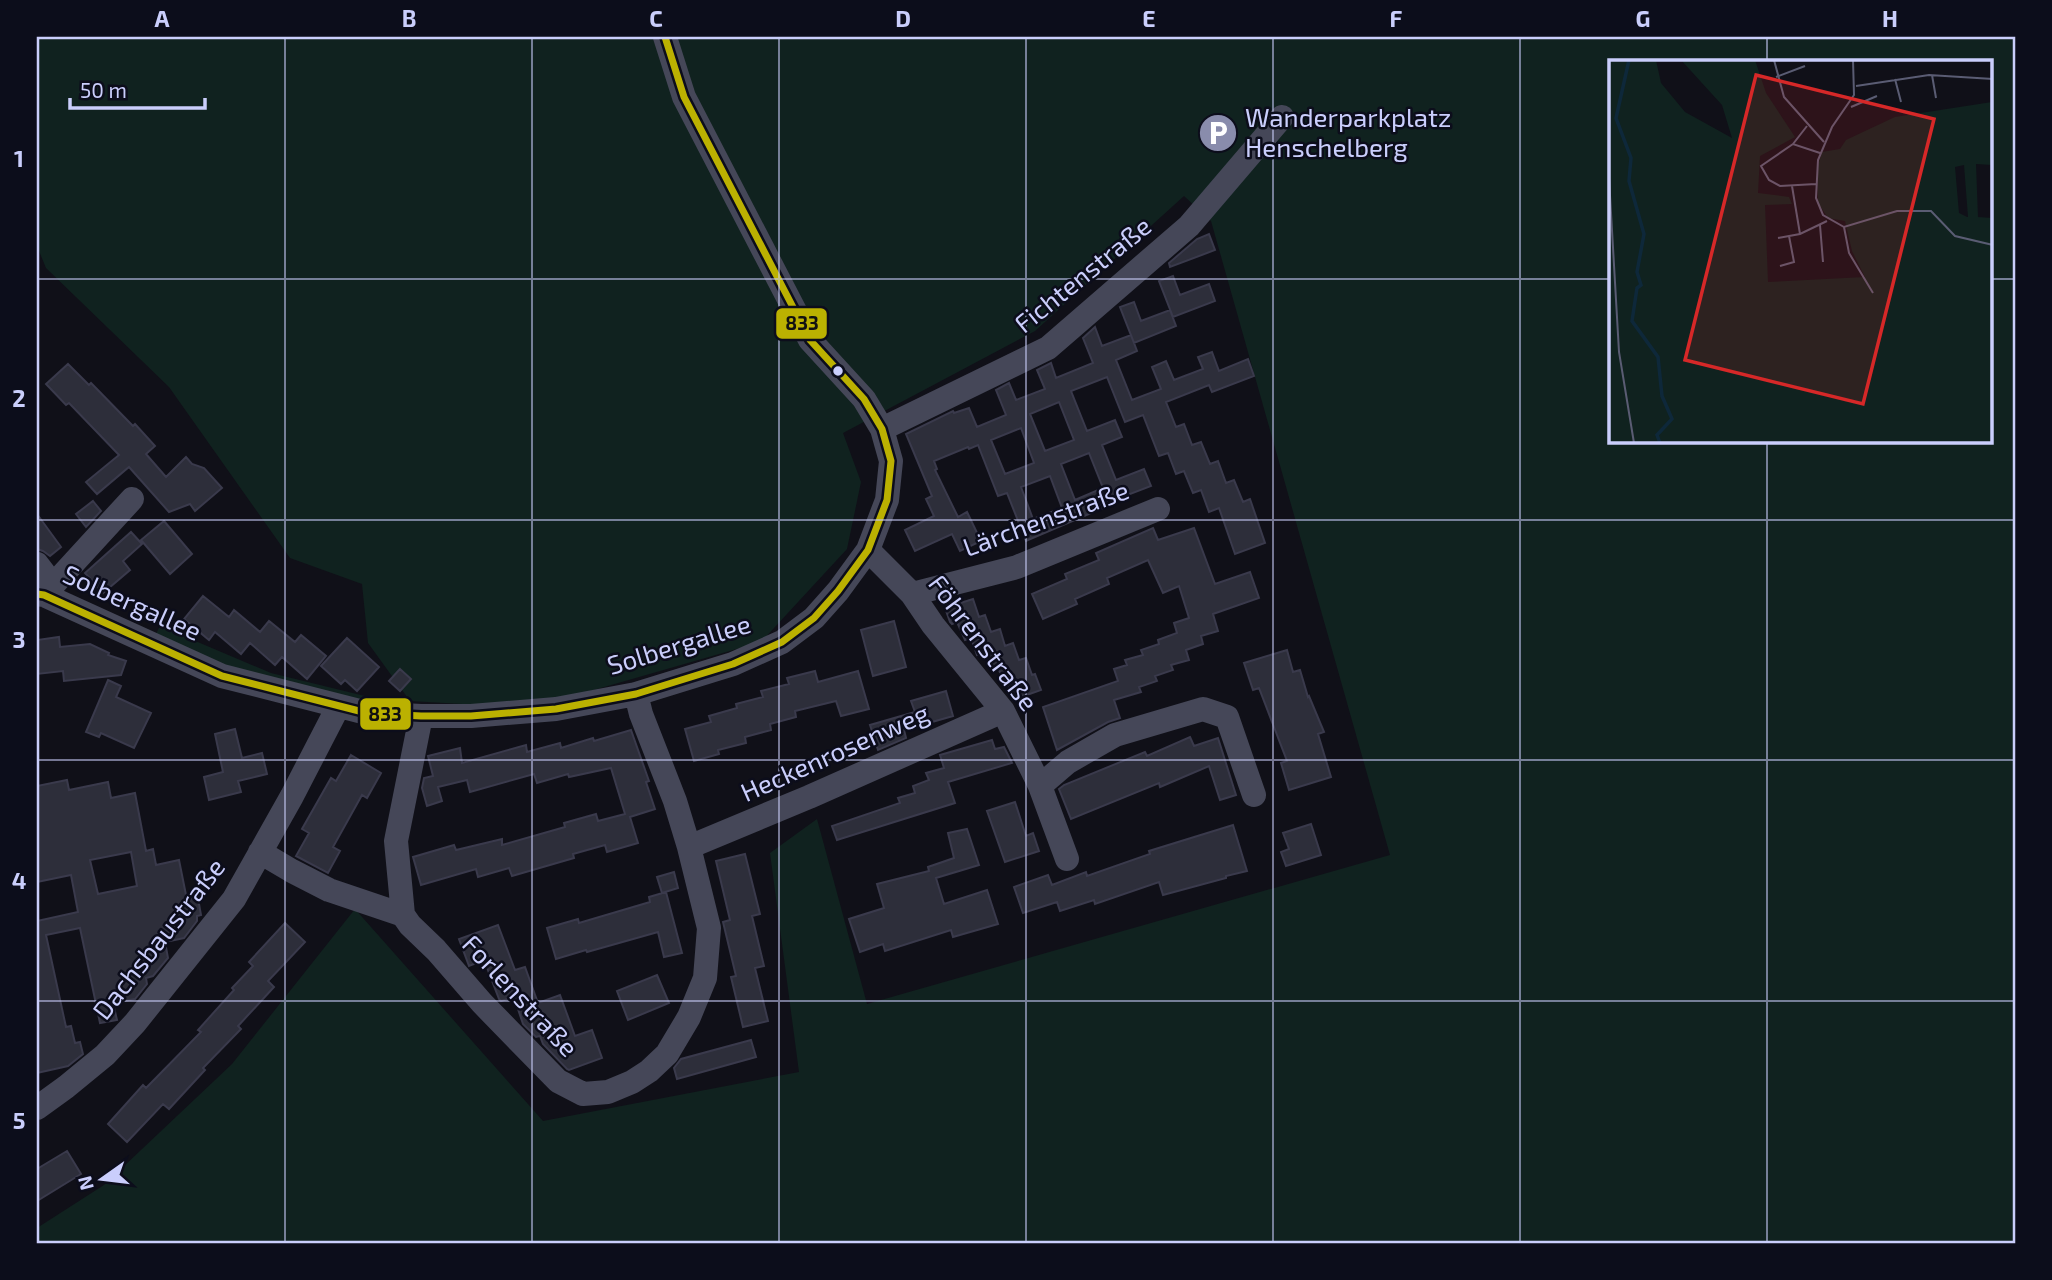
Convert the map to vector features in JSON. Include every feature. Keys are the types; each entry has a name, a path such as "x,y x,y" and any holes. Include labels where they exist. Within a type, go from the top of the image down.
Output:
{"street":[{"name":"Solbergallee","path":"45,591 222,676 367,713 421,716 471,716 556,709 636,694 733,664 782,642 814,618 868,550 887,500 891,461 882,429 864,398 810,340 684,97 665,37"},
{"name":"Fichtenstraße","path":"882,429 1048,348 1189,226 1282,117"},
{"path":"45,591 132,499"},
{"name":"Lärchenstraße","path":"912,594 1017,567 1158,509"},
{"name":"Föhrenstraße","path":"868,550 912,594 933,625 1003,711 1040,786 1068,859"},
{"path":"37,564 45,591"},
{"name":"Forlenstraße","path":"403,915 558,1082 583,1094 608,1092 632,1082 667,1054 690,1017 705,978 709,928 689,847 669,782 641,714 636,694"},
{"name":"Dachsbaustraße","path":"37,1108 105,1055 141,1017 234,899 338,707"},
{"path":"1040,786 1068,762 1115,735 1203,709 1227,717 1254,795"},
{"name":"Heckenrosenweg","path":"689,847 1003,711"},
{"path":"260,852 329,890 403,915 396,841 421,716"}],"green space":[{"path":"37,37 2015,37 2015,1243 37,1243 37,1228 104,1185 232,1064 355,909 543,1121 799,1072 770,853 817,819 867,1004 1390,855 1211,221 1184,196 1035,331 843,433 861,482 847,549 761,642 531,708 410,701 368,643 362,584 290,558 169,387 46,268 37,246"},
{"path":"160,626 271,673 373,698 367,713 151,644"}],"building":[{"path":"1209,234 1215,250 1170,267 1169,263 1197,239"},
{"path":"1173,276 1180,295 1209,284 1215,301 1173,317 1159,281"},
{"path":"1134,302 1141,321 1170,310 1176,326 1134,343 1120,307"},
{"path":"1095,327 1102,346 1131,335 1137,351 1116,360 1132,400 1161,389 1152,367 1166,361 1174,380 1203,369 1198,357 1212,352 1219,371 1248,359 1254,376 1212,392 1209,385 1166,402 1176,427 1184,424 1192,445 1201,442 1210,464 1218,461 1226,483 1234,480 1243,502 1250,499 1265,543 1235,554 1219,508 1209,512 1201,490 1193,493 1184,471 1176,474 1168,453 1159,456 1143,415 1125,422 1107,377 1071,391 1087,431 1115,420 1122,437 1102,445 1116,480 1144,469 1151,486 1109,502 1110,505 1026,541 1007,493 998,496 978,445 969,449 968,447 934,461 935,470 958,517 967,512 981,541 960,551 952,534 915,551 905,530 934,516 926,499 932,496 906,434 953,411 954,413 969,408 977,427 1006,415 996,390 1009,383 1016,400 1045,389 1037,370 1051,363 1056,378 1093,363 1083,338","holes":["1059,402 1074,440 1045,451 1030,414","1021,428 1034,463 1005,474 991,440","1089,453 1103,488 1075,500 1061,464","1050,476 1062,508 1033,519 1021,487"]},
{"path":"68,364 89,385 91,383 133,426 135,424 155,446 146,454 166,477 186,457 192,464 204,468 222,488 195,511 190,504 169,512 129,467 97,494 86,482 119,455 69,403 66,405 46,384"},
{"path":"93,501 101,511 86,527 76,514"},
{"path":"37,514 61,547 50,556 37,549"},
{"path":"164,521 192,554 170,574 141,540"},
{"path":"1153,528 1158,540 1194,528 1215,584 1250,572 1259,598 1213,614 1218,631 1201,636 1203,644 1186,650 1189,660 1171,665 1173,670 1155,676 1157,681 1139,687 1141,692 1114,700 1120,718 1057,750 1043,707 1118,681 1114,669 1127,665 1125,660 1143,655 1141,650 1159,644 1158,640 1177,633 1174,623 1189,618 1179,586 1163,593 1148,560 1107,578 1109,584 1075,599 1077,604 1043,619 1032,594 1067,579 1065,574 1099,560 1096,553"},
{"path":"131,532 142,544 123,561 130,570 103,593 85,573"},
{"path":"203,596 229,617 234,610 260,632 269,621 295,642 301,635 326,656 307,679 282,657 275,665 250,643 241,654 215,632 209,640 184,619"},
{"path":"973,599 979,617 985,615 991,632 1000,629 1005,646 1013,643 1019,660 1026,658 1041,690 1013,700 998,667 991,669 985,652 977,655 971,638 965,640 957,622 950,622 945,608"},
{"path":"894,621 906,667 873,676 861,630"},
{"path":"59,637 60,647 90,644 109,653 108,655 126,661 121,675 64,681 63,671 37,674 37,640"},
{"path":"347,638 379,667 357,691 345,680 341,684 321,666"},
{"path":"1287,650 1293,672 1300,670 1308,697 1324,732 1318,734 1331,777 1289,790 1281,763 1287,761 1259,688 1253,690 1244,663"},
{"path":"400,669 411,679 400,691 389,681"},
{"path":"815,671 818,682 858,671 869,709 841,716 836,701 795,711 796,717 770,724 771,730 745,737 746,743 718,750 719,754 694,761 685,729 711,722 709,716 737,708 736,704 763,697 761,691 789,684 787,678"},
{"path":"108,680 121,686 116,697 151,713 134,748 101,733 99,737 86,732"},
{"path":"946,691 953,716 904,730 906,738 878,750 870,725 915,712 911,701"},
{"path":"235,729 242,758 262,753 267,774 238,781 241,792 209,800 204,777 223,772 215,734"},
{"path":"631,730 649,781 646,782 655,809 630,817 638,843 607,852 605,845 573,854 574,858 512,876 509,868 478,877 476,869 421,885 413,857 454,845 456,850 502,839 502,845 565,827 564,823 596,814 598,821 625,814 611,768 569,777 568,774 537,783 534,774 470,792 467,780 438,787 442,801 427,806 422,788 424,778 433,776 428,756 460,748 462,763 526,745 527,752 560,743 561,748"},
{"path":"1190,737 1194,746 1218,738 1236,795 1220,800 1209,766 1071,819 1059,789 1064,785 1145,752 1147,756"},
{"path":"992,740 995,749 1004,747 1012,763 948,782 955,803 837,840 832,826 900,803 898,798 915,793 913,786 929,780 926,773 944,768 940,755"},
{"path":"351,755 381,773 367,798 362,795 333,847 340,851 328,873 296,856 309,833 302,829 331,778 336,781"},
{"path":"67,780 69,790 108,782 111,798 135,793 146,851 153,849 156,865 179,860 186,895 197,893 201,915 197,916 197,921 184,938 165,942 168,958 153,976 146,978 147,984 135,999 113,1003 117,1020 100,1023 80,928 46,935 66,1027 71,1026 75,1043 80,1042 83,1054 68,1066 37,1073 37,921 78,912 71,875 37,882 37,786","holes":["131,852 137,886 98,894 90,860"]},
{"path":"1015,802 1026,836 1033,833 1039,851 1005,862 987,811"},
{"path":"1311,824 1321,855 1286,866 1281,852 1289,849 1283,833"},
{"path":"1233,825 1247,871 1163,895 1159,882 1095,904 1094,900 1060,911 1057,902 1023,913 1014,887 1048,875 1052,885 1086,872 1087,876 1150,854 1149,851"},
{"path":"967,829 979,865 936,878 944,904 987,890 998,924 953,937 951,930 885,951 883,944 860,952 849,919 884,908 877,884 929,871 928,867 954,858 948,833"},
{"path":"745,854 760,914 752,916 764,966 755,968 768,1021 743,1027 731,977 736,976 723,922 730,920 716,861"},
{"path":"674,872 678,888 662,893 657,877"},
{"path":"666,892 682,953 664,957 658,932 556,959 547,928 578,919 579,923 650,902 649,897"},
{"path":"285,923 305,942 268,981 274,987 238,1026 241,1029 203,1068 205,1070 169,1109 163,1104 127,1142 108,1124 143,1085 146,1088 201,1032 198,1030 253,966 249,962"},
{"path":"498,925 515,970 525,967 538,1003 560,995 575,1036 592,1030 602,1058 567,1069 543,1044 540,1036 536,1037 523,1024 514,997 501,1001 499,999 484,960 469,966 459,939"},
{"path":"657,975 669,1003 628,1020 617,991"},
{"path":"751,1040 756,1057 677,1079 674,1068 681,1059"},
{"path":"67,1151 81,1174 37,1201 37,1169"}],"transit line":[{"name":"833","path":"37,594 222,676 367,713 421,716 471,716 556,709 636,694 733,664 782,642 814,618 868,550 887,500 891,461 882,429 864,399 810,340 684,97 665,37"}],"place":[{"name":"Wanderparkplatz Henschelberg","path":"1218,133"}]}
